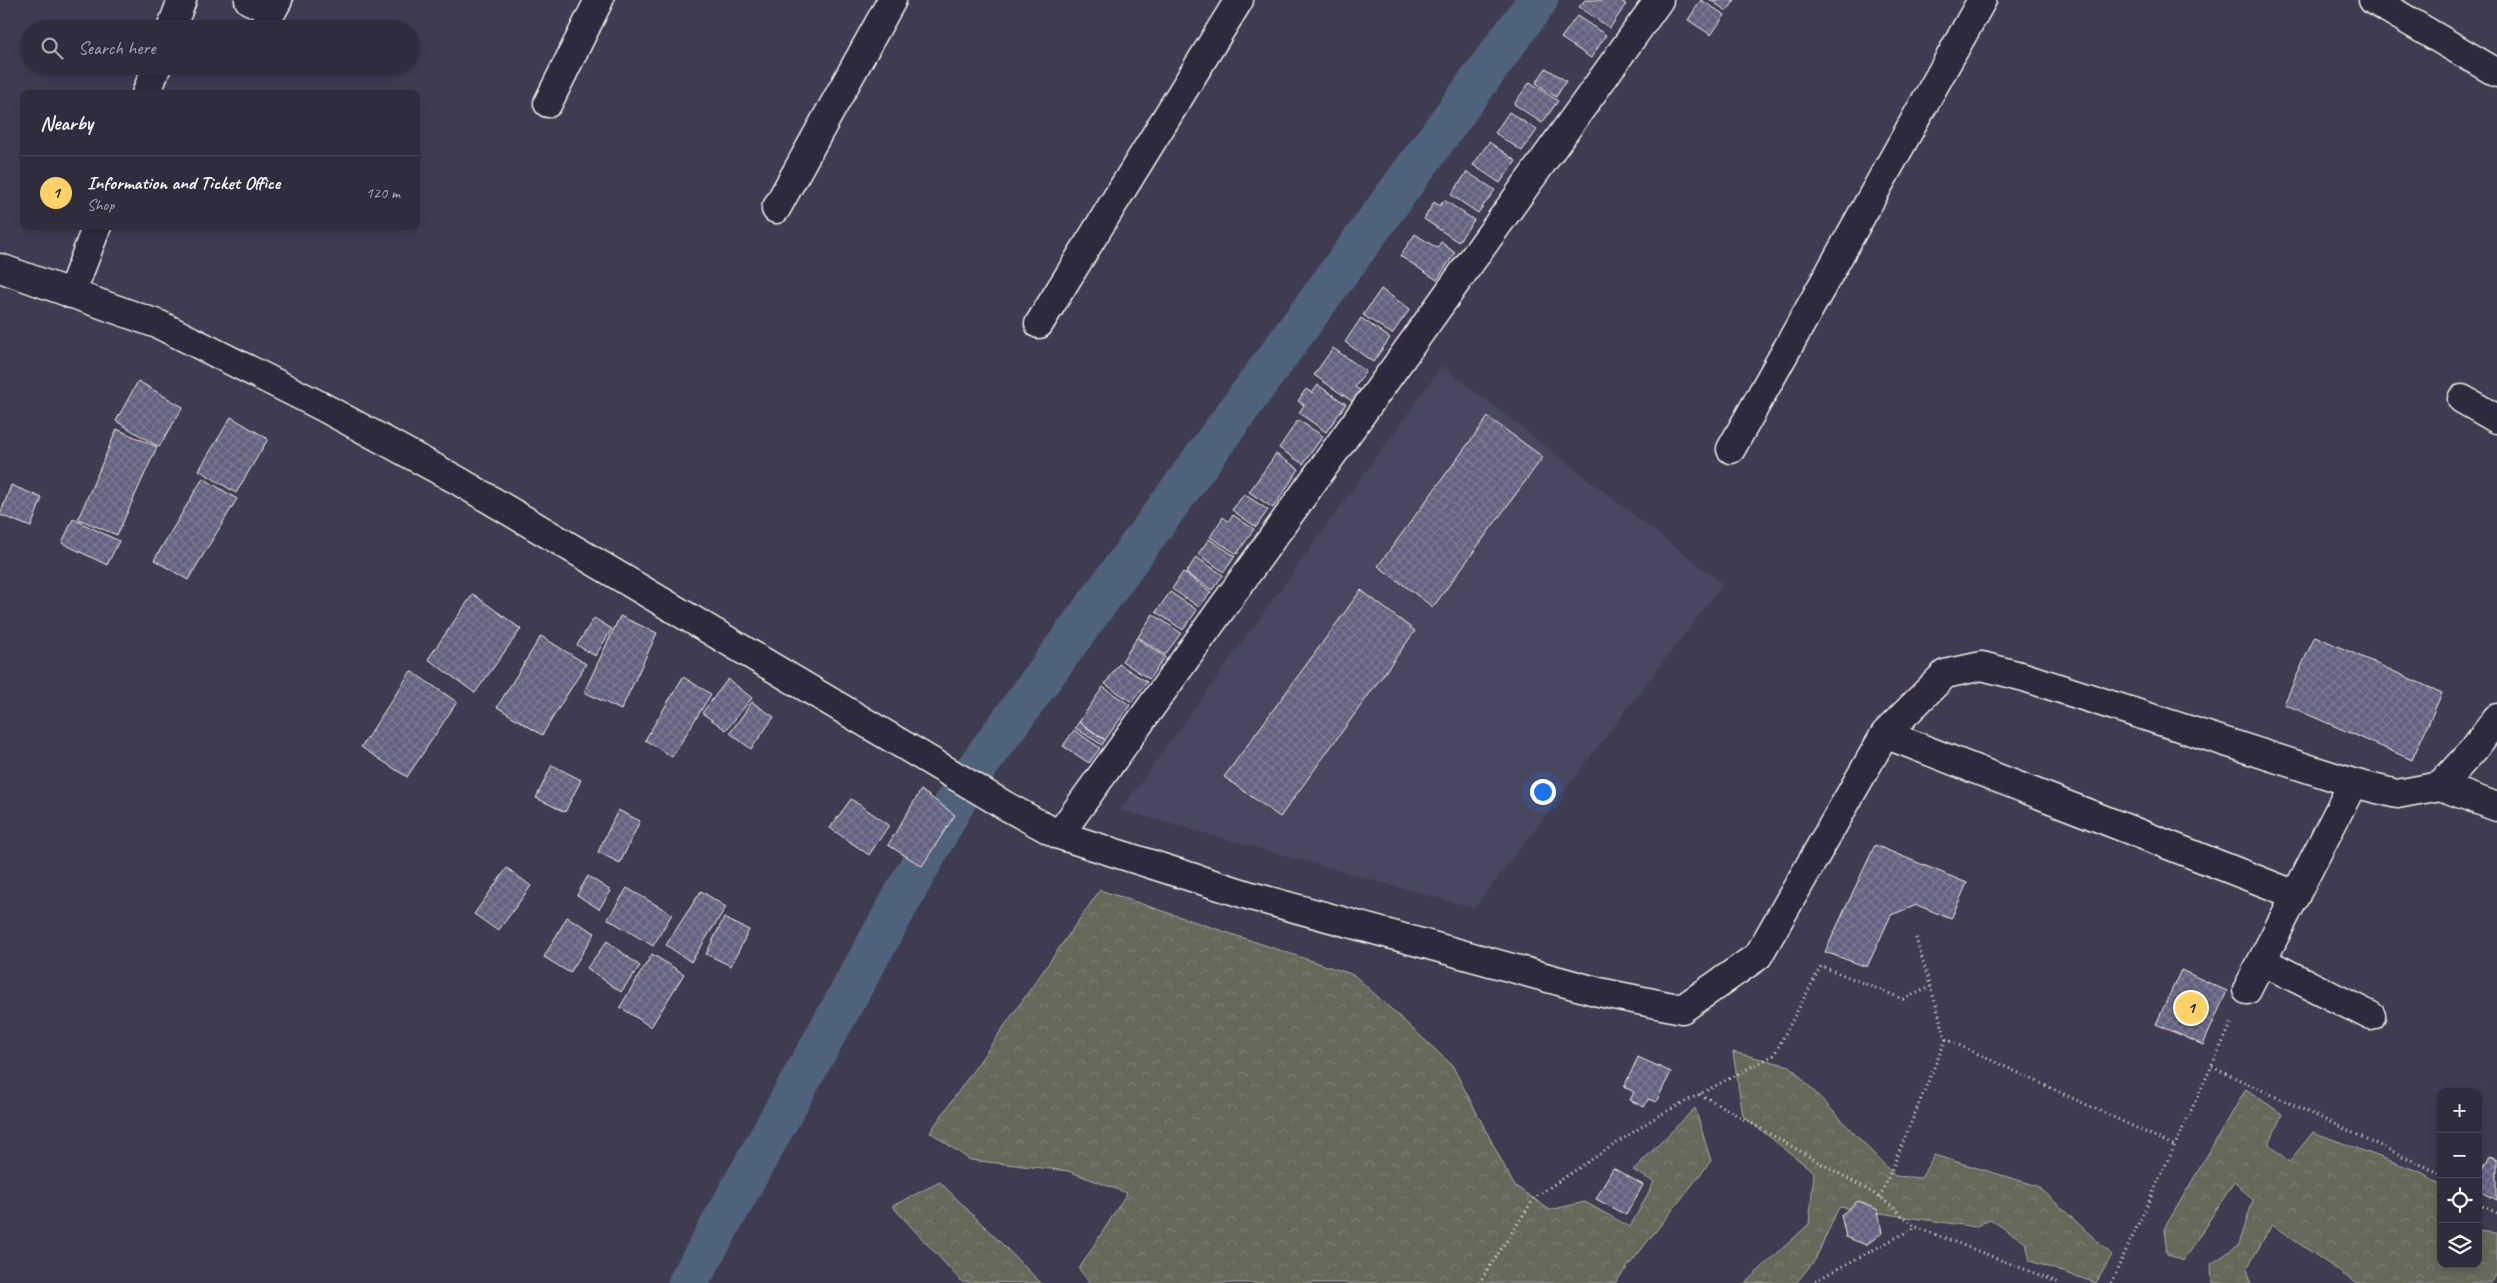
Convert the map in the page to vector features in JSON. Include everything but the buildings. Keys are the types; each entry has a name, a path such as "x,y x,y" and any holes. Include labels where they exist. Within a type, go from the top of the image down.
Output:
{"street":[{"path":"174,20 182,0"},
{"path":"249,0 272,11 278,0"},
{"path":"548,103 599,0"},
{"path":"776,209 892,0"},
{"path":"1039,324 1239,0"},
{"path":"1059,835 1659,0"},
{"path":"1731,449 1982,0"},
{"path":"2374,0 2497,73"},
{"path":"148,90 153,75"},
{"path":"71,294 95,230"},
{"path":"0,268 160,325 321,406 458,480 1006,806 1059,835 1251,896 1599,992 1682,1009 1758,956 1885,734 1945,674 1982,666 2024,677 2353,783 2397,794 2440,786 2497,807"},
{"path":"2462,400 2497,419"},
{"path":"2440,786 2474,749 2497,718"},
{"path":"1885,734 2296,895"},
{"path":"2247,990 2353,783"},
{"path":"2262,961 2371,1016"}],"path":[{"path":"1880,1197 1946,1039 1916,938"},
{"path":"1479,1283 1535,1198 1656,1117 1774,1055 1821,966 1903,1000 1931,987"},
{"path":"2111,1283 2247,990"},
{"path":"1946,1039 2175,1146"},
{"path":"2212,1067 2437,1172"},
{"path":"1700,1094 1880,1197 1916,1227 2060,1283"},
{"path":"2482,1206 2497,1213"},
{"path":"1811,1283 1916,1227"}],"shaded area":[{"path":"1442,366 1723,584 1474,908 1121,810"}],"green space":[{"path":"1100,890 1354,975 1452,1065 1514,1185 1550,1210 1585,1202 1630,1227 1654,1182 1633,1170 1695,1108 1711,1161 1615,1283 1090,1283 1079,1269 1127,1193 1068,1171 970,1160 930,1132"},
{"path":"1733,1052 1790,1066 1895,1176 1921,1178 1934,1155 2038,1186 2112,1255 2096,1283 2030,1261 2026,1243 1990,1219 1975,1227 1839,1207 1815,1260 1796,1283 1745,1283 1809,1224 1814,1172 1743,1116"},
{"path":"2246,1089 2282,1114 2269,1144 2289,1162 2313,1132 2423,1173 2437,1182 2437,1268 2482,1268 2482,1231 2497,1233 2497,1274 2491,1283 2356,1283 2272,1225 2247,1268 2251,1283 2212,1283 2211,1264 2239,1245 2253,1200 2234,1182 2183,1261 2167,1254 2164,1229"},
{"path":"940,1182 1041,1283 962,1282 892,1206"}],"waterway":[{"path":"688,1283 967,781 1538,0"}],"place":[{"name":"Information and Ticket Office","path":"2191,1008"}]}
